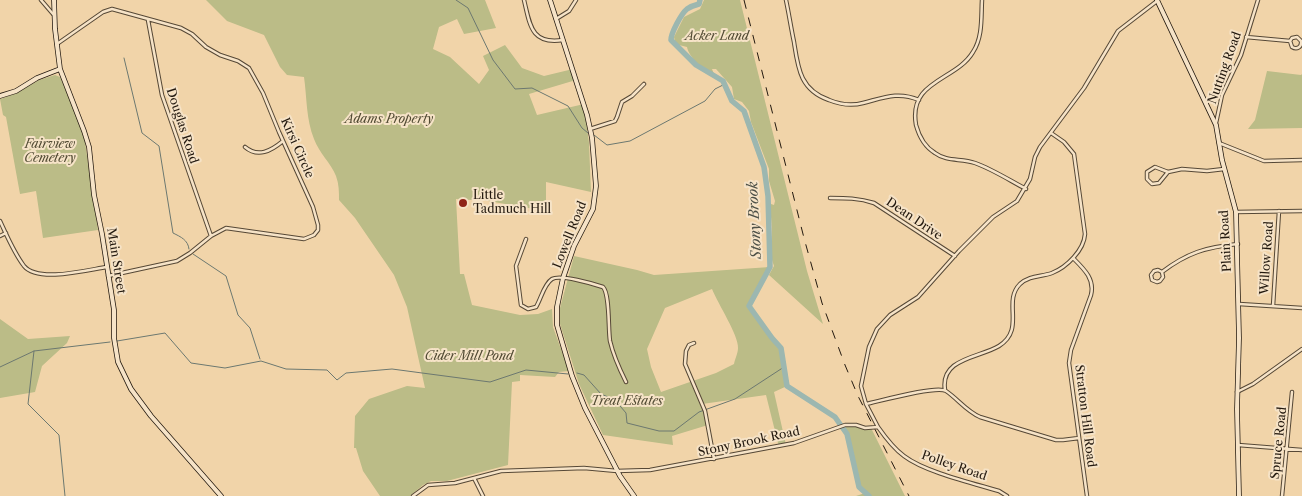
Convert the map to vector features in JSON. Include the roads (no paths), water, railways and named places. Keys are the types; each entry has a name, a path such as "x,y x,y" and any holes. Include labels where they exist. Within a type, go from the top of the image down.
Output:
{"main road":[{"name":"Main Street","path":"54,0 56,44 60,69 84,131 88,147 94,195 114,310 116,353 124,376 151,416 221,496"},
{"name":"Lowell Road","path":"550,0 590,128 596,186 592,212 574,246 563,278 556,315 560,337 575,384 592,423 617,471 634,496"},
{"name":"Plain Road","path":"1157,1 1216,126 1224,169 1236,212 1239,304 1239,496"},
{"path":"0,96 16,91 37,78 60,69"}],"street":[{"path":"41,0 54,15"},
{"path":"524,0 531,28 536,34 548,41 563,40"},
{"path":"556,19 569,11 576,0"},
{"path":"786,0 800,74 815,94 821,98 841,104 860,104 896,95 906,95 919,100"},
{"path":"982,0 980,37 973,53 960,67 929,86 919,100 916,113 918,130 923,142 932,151 948,159 978,164 1026,189"},
{"name":"Nutting Road","path":"1216,126 1222,95 1241,56 1258,0"},
{"path":"878,427 866,404 861,386 869,347 877,329 890,315 918,297 993,217 1017,201 1026,189 1038,150 1084,88 1118,31 1157,1"},
{"name":"Kirsi Circle","path":"56,44 110,10 181,28 192,34 206,47 249,68 263,93 313,207 318,225 316,234 309,238 300,239 230,228 223,229 177,261 108,276"},
{"name":"Douglas Road","path":"148,19 162,95 211,236"},
{"path":"1246,37 1290,42"},
{"path":"1293,37 1297,37 1301,44 1295,48 1290,45 1290,42 1293,37"},
{"path":"590,128 614,121 618,116 621,104 644,84"},
{"name":"Nutting Road","path":"1211,116 1218,113"},
{"path":"1051,133 1072,150 1075,159 1085,234 1084,244 1073,258 1053,272 1030,277 1020,284 1013,297 1014,323 1010,335 997,347 956,363 948,371 944,385 945,390 968,411 980,417 1053,439 1079,438"},
{"path":"245,147 259,154 272,149 283,141"},
{"path":"1219,143 1264,161 1302,160"},
{"path":"1168,172 1156,184 1147,179 1147,172 1157,167 1168,172 1187,169 1207,171 1224,169"},
{"name":"Dean Drive","path":"830,198 863,199 874,203 955,256"},
{"path":"1236,212 1302,211"},
{"name":"Willow Road","path":"1273,306 1278,212"},
{"path":"0,221 24,266 38,274 53,274 107,267"},
{"path":"0,236 6,233"},
{"path":"526,239 516,266 518,296 522,306 530,309 536,307 551,280 563,278 602,286 608,296 607,309 610,341 626,382"},
{"path":"1162,272 1180,259 1198,250 1238,244"},
{"name":"Stratton Hill Road","path":"1073,258 1086,272 1092,285 1092,292 1069,360 1087,496"},
{"path":"1154,271 1162,272 1163,277 1160,281 1152,280 1151,275 1154,271"},
{"path":"1239,304 1302,308"},
{"path":"694,343 689,345 685,361 705,411 714,459"},
{"path":"1238,392 1253,384 1302,349"},
{"path":"866,404 922,391 945,390"},
{"name":"Spruce Road","path":"1282,496 1292,392"},
{"name":"Stony Brook Road","path":"413,496 428,485 455,483 501,471 584,468 617,471 650,470 794,443 845,425 856,425 865,428 878,427"},
{"name":"Polley Road","path":"878,427 886,439 908,458 934,470 999,491 1007,496"},
{"path":"1238,445 1302,450"},
{"path":"474,478 483,496"}],"waterway":[{"path":"456,0 468,8 493,60 515,89 532,88 568,106 582,128 588,133"},
{"name":"Stony Brook","path":"700,0 699,4 687,9 682,15 674,28 671,40 696,65 723,81 732,101 744,111 764,167 768,196 770,267 749,306 781,348 787,386 835,417 847,434 859,487 869,496"},
{"path":"124,58 142,133 159,146 173,233 186,241 189,249"},
{"path":"594,135 607,145 630,141 705,101 715,89 725,84"},
{"path":"193,254 226,276 238,315 250,328 260,359"},
{"path":"117,341 165,333 191,363 225,368 261,361 286,369 327,370 337,380 346,373 392,369 490,382 526,370 568,374"},
{"path":"0,367 34,351 110,342"},
{"path":"34,351 28,404 59,435 65,496"},
{"path":"577,373 584,375 601,394 615,400 626,413 627,423 659,431 674,431 699,412 735,399 784,367"}],"railway":[{"path":"744,0 822,303 858,396 909,496"}],"place":[{"name":"Little Tadmuch Hill","path":"463,203"}],"park label":[{"name":"Acker Land","path":"717,37"},
{"name":"Adams Property","path":"389,120"},
{"name":"Fairview Cemetery","path":"50,152"},
{"name":"Cider Mill Pond","path":"469,357"},
{"name":"Treat Estates","path":"627,402"}]}
